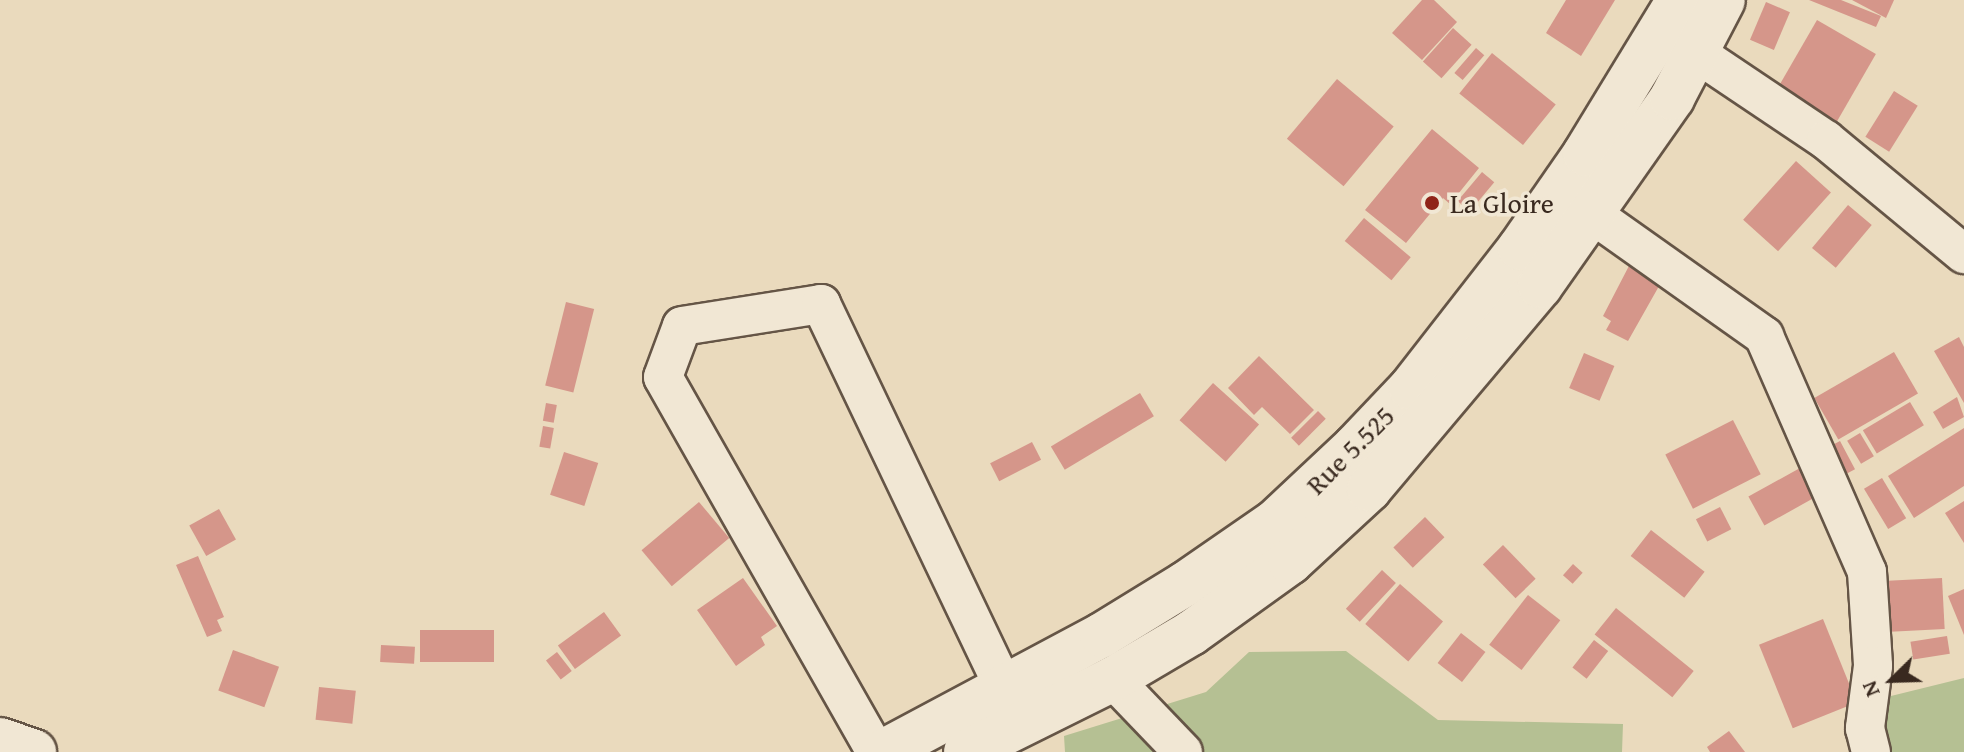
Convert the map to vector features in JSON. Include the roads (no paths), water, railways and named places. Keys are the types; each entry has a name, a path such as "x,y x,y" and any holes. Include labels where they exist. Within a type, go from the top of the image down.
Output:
{"street":[{"name":"Rue 5.525","path":"883,752 1004,688 1185,584 1275,522 1355,447 1411,388 1520,248 1585,154 1679,0"},
{"name":"Rue 5.525","path":"966,752 1113,679 1191,633 1290,562 1369,489 1428,425 1592,214 1698,54 1723,0"},
{"path":"1698,54 1826,140 1964,254"},
{"path":"1592,214 1764,336 1867,572 1873,666 1865,728 1871,752"},
{"path":"876,752 663,377 682,326 821,304 1004,688"},
{"path":"1113,679 1183,752"},
{"path":"0,740 34,752"}],"place":[{"name":"La Gloire","path":"1432,203"}]}
